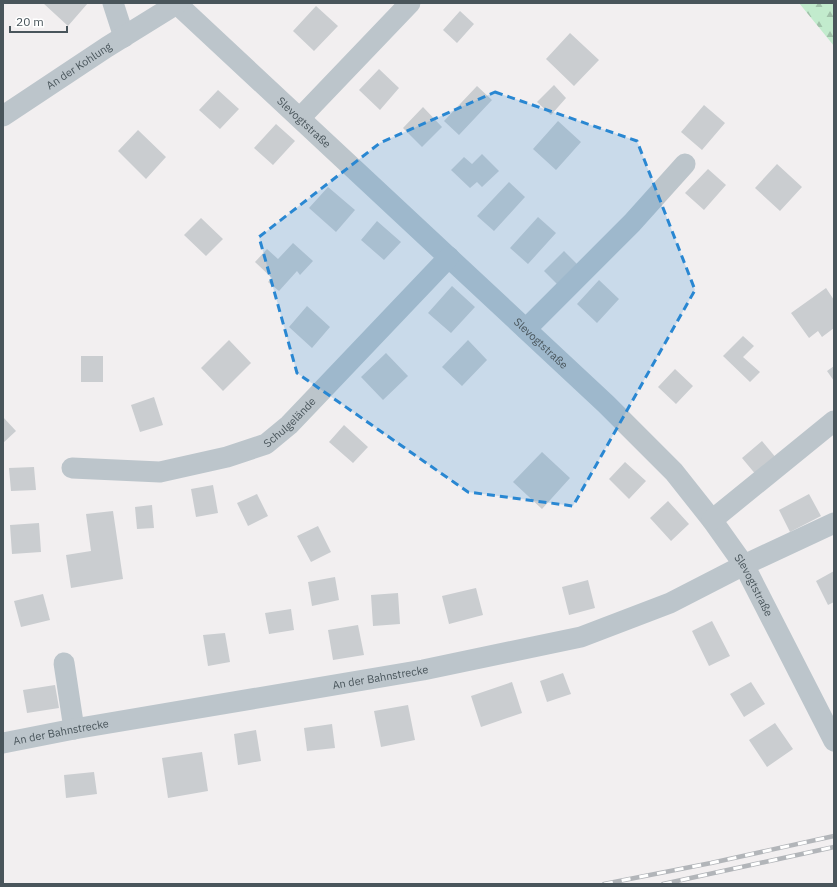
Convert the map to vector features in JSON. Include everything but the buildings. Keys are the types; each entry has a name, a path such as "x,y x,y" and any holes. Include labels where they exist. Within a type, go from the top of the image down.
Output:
{"street":[{"path":"113,3 124,37"},
{"name":"An der Kohlung","path":"3,116 177,3"},
{"name":"Slevogtstraße","path":"177,3 606,404 674,472 712,520 744,565 834,741"},
{"path":"300,118 410,3"},
{"path":"526,329 632,223 685,164"},
{"name":"Schulgelände","path":"72,468 160,472 227,456 266,444 289,425 449,257"},
{"path":"712,520 834,421"},
{"name":"An der Bahnstrecke","path":"3,743 74,729 423,670 581,637 670,603 744,565 834,523"},
{"path":"64,663 74,729"}],"highlighted area":[{"path":"495,92 637,141 695,290 573,506 468,492 297,373 259,237 380,143"}],"green space":[{"path":"799,3 834,3 834,46"}],"railway":[{"path":"604,884 711,863 834,836"},
{"path":"663,884 834,847"}]}
